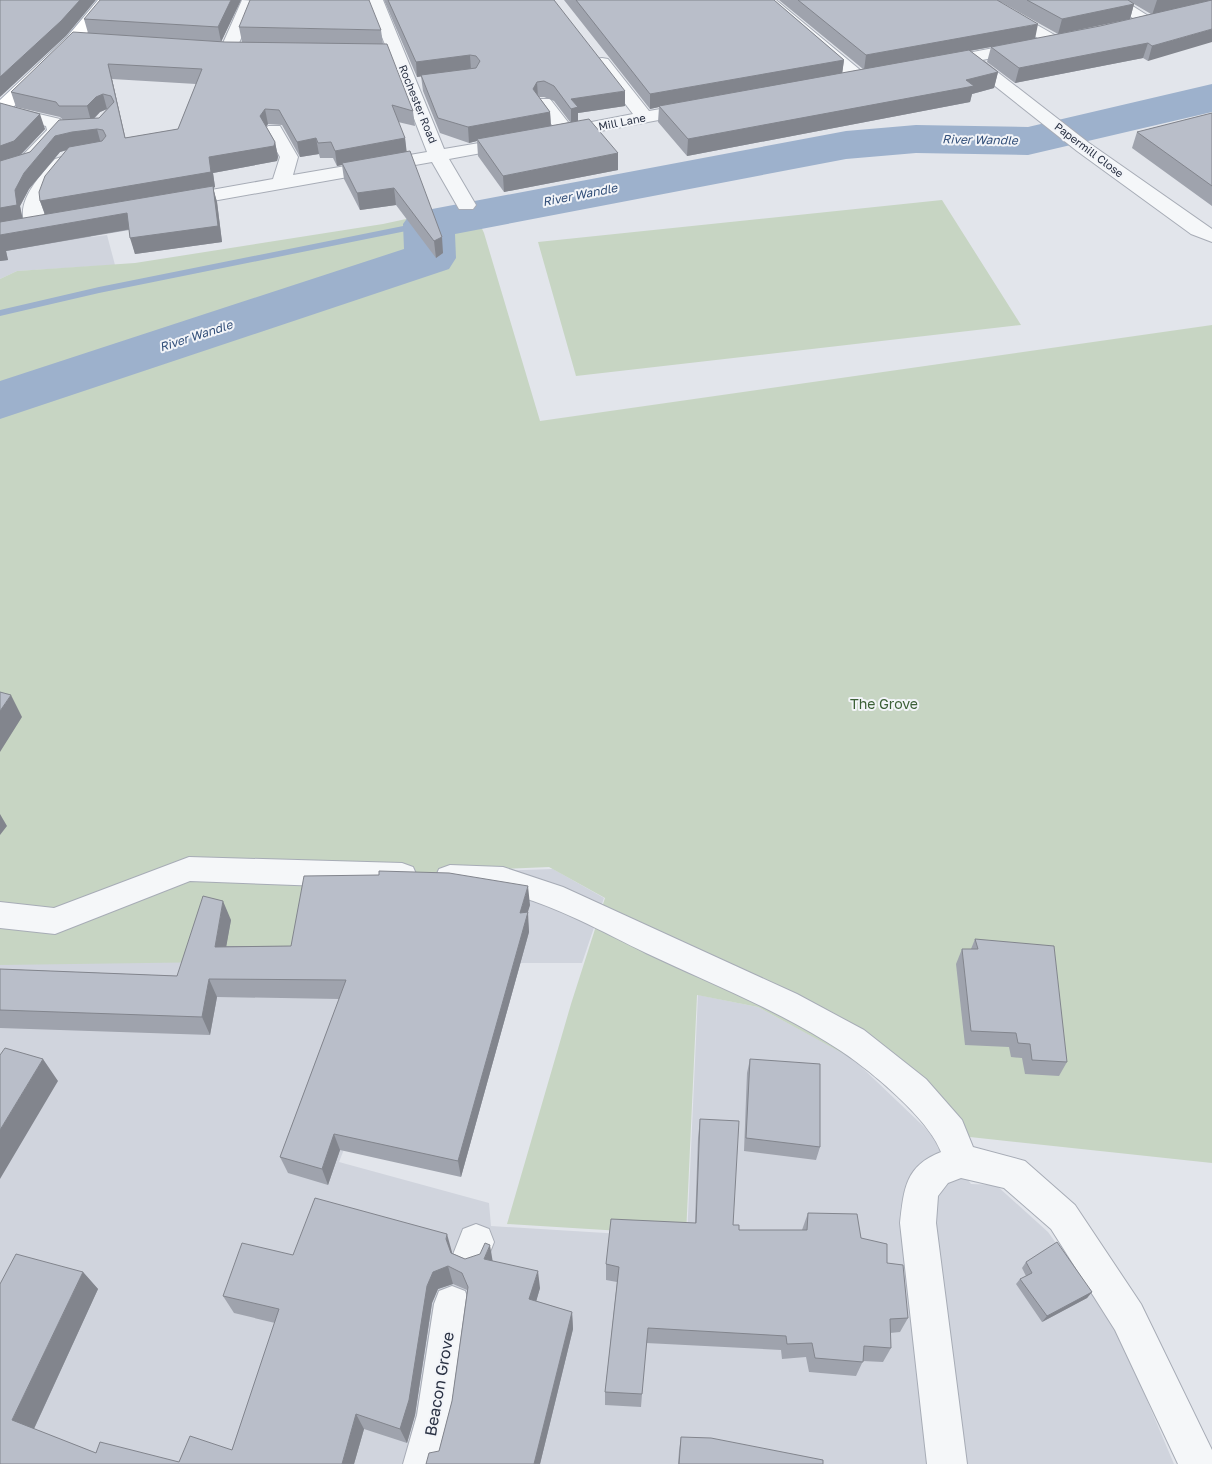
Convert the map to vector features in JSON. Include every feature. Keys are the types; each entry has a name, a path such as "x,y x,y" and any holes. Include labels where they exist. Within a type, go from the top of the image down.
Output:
{"main road":[{"path":"0,110 73,40 106,0"}],"street":[{"name":"Rochester Road","path":"375,0 438,156 466,205"},
{"path":"766,0 866,77 840,82"},
{"path":"981,0 1054,41"},
{"path":"1112,0 1150,22"},
{"path":"248,50 222,50 249,1"},
{"path":"1122,28 1168,18"},
{"path":"925,66 1070,38"},
{"path":"73,40 92,42"},
{"name":"Rochester Road","path":"337,51 397,52"},
{"path":"595,54 645,118"},
{"name":"Papermill Close","path":"969,58 1083,147 1198,230 1212,236"},
{"path":"410,86 428,83"},
{"path":"544,103 566,132"},
{"name":"Mill Lane","path":"158,205 438,156 711,105"},
{"path":"0,110 54,123 64,129 56,131 27,162 0,170"},
{"path":"274,130 289,157 282,183"},
{"path":"54,223 26,227 40,190 67,156 76,155"},
{"path":"0,915 55,921 189,869 503,880 592,913 786,1004 853,1041 914,1090 950,1131 961,1161"},
{"path":"947,1464 918,1223 921,1190 936,1171 961,1161 1014,1173 1063,1217 1128,1316 1198,1464"},
{"name":"Beacon Grove","path":"423,1464 436,1415 452,1304"}],"shaded area":[{"path":"85,221 91,237 107,235 115,265 17,271 0,279 0,236"},
{"path":"553,869 604,898 582,963 390,963 402,1003 339,1162 489,1203 491,1226 687,1238 698,995 758,1007 852,1058 941,1143 971,1184 996,1185 1048,1232 1115,1325 1174,1464 0,1464 0,965 468,872"}],"green space":[{"path":"942,200 1021,325 576,376 538,242"},
{"name":"The Grove","path":"471,205 484,233 540,421 1212,325 1212,1163 970,1137 855,1060 758,1007 697,995 686,1235 507,1224 571,1004 605,898 549,867 503,869 295,961 0,965 0,279 17,271 135,263 383,224"}],"building":[{"path":"0,0 80,0 61,21 0,77"},
{"path":"100,0 231,0 218,27 84,19"},
{"path":"250,0 369,0 381,30 239,27"},
{"path":"388,0 554,0 625,91 571,99 578,107 571,109 554,86 544,81 537,82 533,89 550,112 468,127 438,118 421,75 476,68 480,61 476,56 470,55 416,62"},
{"path":"576,0 774,0 844,60 650,94"},
{"path":"798,0 997,0 1038,24 866,55"},
{"path":"1027,0 1128,0 1134,4 1062,19"},
{"path":"1212,0 1212,29 1152,46 1148,43 1019,68 991,47 1100,26"},
{"path":"73,32 225,42 387,44 413,111 392,105 405,138 335,151 331,142 318,143 316,138 297,142 279,110 265,109 260,116 275,142 274,146 209,157 211,172 40,201 39,192 45,176 69,147 102,141 106,136 103,130 97,129 72,132 55,136 24,173 15,190 17,205 0,208 0,161 30,152 59,120 99,118 114,102 111,96 103,94 96,97 87,106 59,106 56,102 11,92","holes":["108,64 202,69 178,129 125,138"]},
{"path":"969,50 998,72 966,80 974,86 688,139 659,106"},
{"path":"0,103 40,114 14,141 0,146"},
{"path":"1212,113 1212,186 1137,132"},
{"path":"589,119 618,153 503,176 477,139"},
{"path":"410,151 442,237 434,241 394,188 357,193 342,163"},
{"path":"213,186 218,226 130,238 127,213 0,235 0,222"},
{"path":"0,692 11,695 0,711"},
{"path":"379,871 449,873 528,886 520,913 528,912 458,1161 334,1134 322,1169 280,1157 346,980 209,979 202,1017 0,1010 0,969 177,976 203,896 223,901 215,947 291,946 304,876 379,875"},
{"path":"975,939 1054,946 1067,1062 1032,1060 1030,1044 1018,1043 1016,1033 971,1031 962,949 978,949"},
{"path":"5,1048 43,1059 0,1130 0,1055"},
{"path":"750,1059 820,1064 820,1147 746,1138"},
{"path":"700,1119 739,1121 733,1225 739,1225 739,1230 807,1230 808,1213 857,1214 861,1238 887,1244 887,1263 903,1265 908,1318 890,1319 891,1348 864,1346 863,1362 815,1358 812,1343 787,1344 786,1336 648,1328 642,1394 605,1392 619,1267 606,1264 611,1219 696,1223"},
{"path":"315,1198 447,1234 446,1239 451,1253 465,1259 480,1254 485,1243 490,1245 484,1259 538,1271 529,1299 572,1312 534,1464 426,1464 429,1453 439,1451 452,1401 468,1287 462,1273 448,1266 433,1272 427,1286 409,1400 400,1429 356,1414 342,1464 0,1464 0,1284 16,1254 83,1272 12,1420 96,1453 100,1442 179,1462 190,1436 232,1450 279,1309 223,1296 242,1243 293,1255"},
{"path":"1057,1242 1092,1292 1047,1316 1020,1279 1032,1273 1026,1262"},
{"path":"681,1437 711,1438 823,1460 823,1464 679,1464"}],"waterway":[{"name":"River Wandle","path":"0,401 430,258 429,224 846,145 916,139 1028,141 1212,98"},
{"path":"0,313 99,290 428,224"}]}
